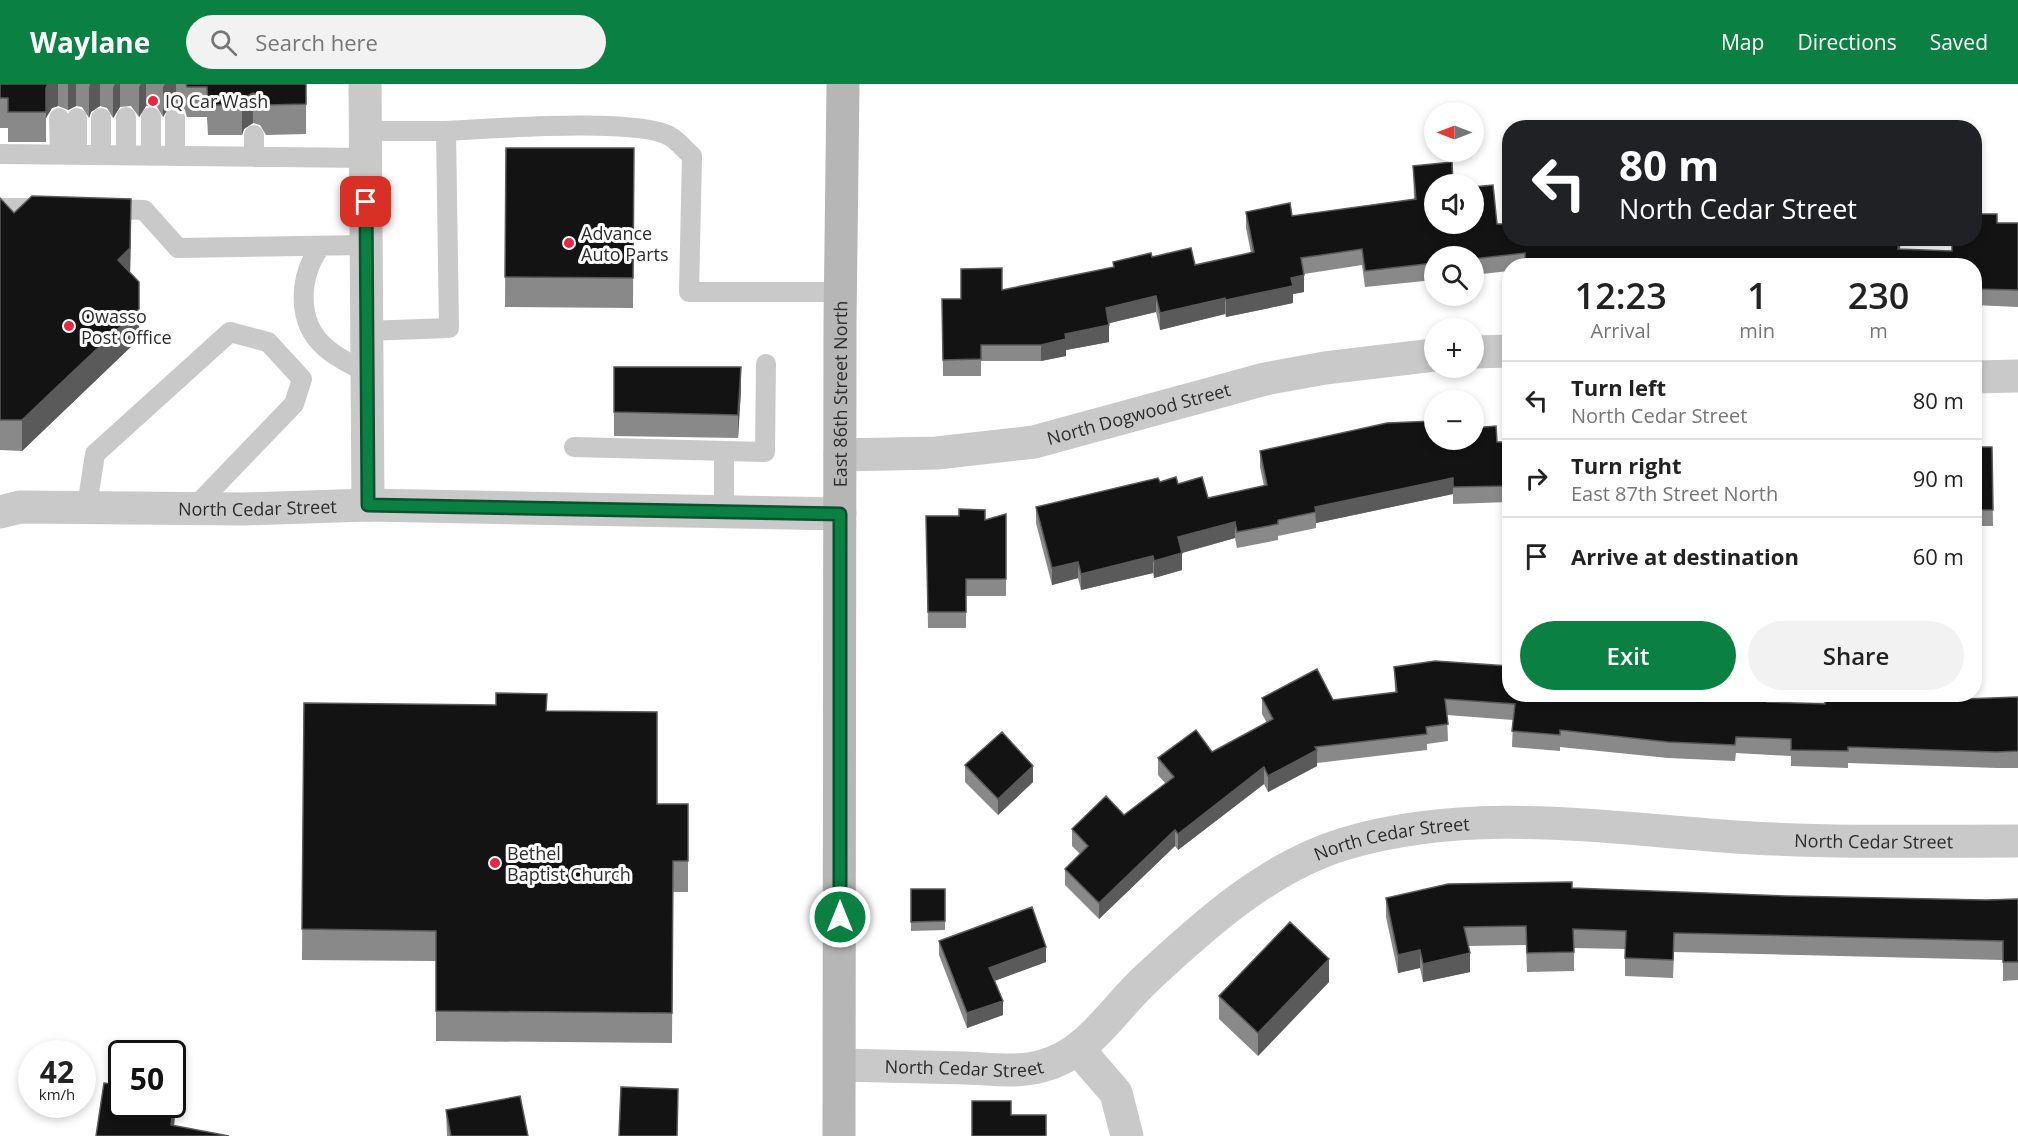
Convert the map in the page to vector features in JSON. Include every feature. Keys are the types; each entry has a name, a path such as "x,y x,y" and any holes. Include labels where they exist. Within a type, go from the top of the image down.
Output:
{"main road":[{"name":"East 86th Street North","path":"839,1136 840,292 843,84"}],"street":[{"path":"365,84 368,505"},
{"path":"1484,352 1502,351"},
{"name":"North Dogwood Street","path":"840,455 937,453 1034,442 1265,380 1336,367 1424,356"},
{"path":"1982,377 2018,376"},
{"name":"North Cedar Street","path":"0,512 20,507 195,508 368,505 840,514"},
{"name":"North Cedar Street","path":"840,1065 1011,1070 1043,1066 1078,1049 1145,980 1227,908 1278,874 1342,845 1399,831 1453,824 1522,821 1755,838 1897,842 2018,841"},
{"path":"1078,1049 1116,1093 1127,1136"}],"lane":[{"path":"126,117 126,155"},
{"path":"151,117 151,156"},
{"path":"175,117 175,156"},
{"path":"68,118 68,155"},
{"path":"101,118 101,155"},
{"path":"0,154 254,157 365,145 446,131 554,126 635,128 670,136 692,156 689,292 840,292"},
{"path":"366,331 449,328 446,131"},
{"path":"254,135 254,157"},
{"path":"0,208 60,208"},
{"path":"84,209 144,210 178,248 366,245"},
{"path":"321,246 307,271 304,309 309,326 326,349 366,373"},
{"path":"87,506 95,454 230,332 268,342 302,379 294,404 195,508"},
{"path":"574,447 765,452 766,364"},
{"path":"724,451 724,511"}],"building":[{"path":"0,84 48,84 46,112 8,112 8,98 0,98"},
{"path":"186,84 306,84 306,104 266,105 260,95 253,93 244,98 242,105 208,105 207,87 187,87"},
{"name":"Advance Auto Parts","path":"506,148 634,148 633,278 505,277"},
{"path":"1452,162 1453,174 1424,174 1424,234 1484,234 1484,186 1493,185 1497,224 1502,224 1502,246 1898,246 1898,249 1952,251 1952,246 1982,246 1982,214 1997,214 1997,223 2018,223 2018,290 1982,289 1982,258 1525,258 1525,253 1484,258 1484,246 1424,246 1424,264 1365,271 1362,249 1301,258 1304,275 1291,278 1293,286 1160,313 1156,296 1106,308 1109,325 1065,334 1066,339 1041,345 981,345 981,359 943,360 942,299 961,299 961,269 1002,268 1002,290 1114,267 1113,262 1151,253 1152,257 1191,248 1195,265 1254,252 1246,212 1290,203 1292,216 1416,199 1413,166"},
{"name":"Owasso Post Office","path":"32,196 131,199 130,248 118,260 139,282 139,309 22,420 0,420 0,198 14,213"},
{"path":"614,367 741,367 738,415 614,412"},
{"path":"1424,421 1424,450 1484,450 1484,427 1496,426 1497,442 1502,442 1502,486 1453,487 1453,478 1315,507 1316,512 1278,520 1278,524 1237,532 1235,522 1178,537 1182,553 1154,561 1153,556 1081,574 1078,562 1052,568 1036,507 1158,478 1160,482 1176,477 1178,484 1202,477 1208,498 1267,485 1260,451 1387,423"},
{"path":"1982,447 1992,447 1993,510 1982,510"},
{"path":"959,509 985,510 985,520 1006,514 1006,579 966,579 966,612 928,612 926,516 959,516"},
{"path":"1435,661 1502,666 1502,702 1825,704 1825,702 1982,702 1982,698 2018,697 2018,751 1848,747 1848,751 1791,750 1791,739 1736,737 1735,745 1668,742 1560,730 1560,735 1512,731 1515,704 1445,699 1448,724 1426,727 1427,734 1315,747 1317,750 1268,776 1264,767 1178,834 1175,830 1099,903 1065,869 1088,846 1072,829 1106,796 1124,815 1174,777 1158,758 1196,730 1212,752 1273,719 1262,698 1317,669 1333,700 1397,692 1394,667"},
{"name":"Bethel Baptist Church","path":"496,693 547,694 546,711 657,712 657,804 688,804 688,861 673,861 672,1013 436,1011 436,931 302,929 304,703 496,705"},
{"path":"1002,732 1033,766 998,799 965,765"},
{"path":"1572,882 1572,888 1785,896 2018,899 2018,962 2003,962 2003,941 1674,933 1673,960 1625,958 1626,931 1573,929 1574,952 1527,953 1526,926 1464,927 1470,953 1423,964 1420,950 1398,955 1386,898 1448,884"},
{"path":"911,889 945,889 945,921 911,922"},
{"path":"1032,907 1046,947 989,968 1003,1001 967,1013 939,941"},
{"path":"1290,922 1329,959 1258,1033 1219,996"},
{"path":"104,1083 108,1084 108,1118 172,1118 171,1125 229,1136 96,1136"},
{"path":"621,1087 678,1089 677,1136 619,1136"},
{"path":"520,1096 528,1136 451,1136 446,1110"},
{"path":"972,1101 1011,1101 1011,1115 1046,1115 1046,1136 972,1136"}],"place":[{"name":"IQ Car Wash","path":"153,101"},
{"name":"Advance Auto Parts","path":"569,243"},
{"name":"Owasso Post Office","path":"69,326"},
{"name":"Bethel Baptist Church","path":"495,863"}],"route":[{"path":"366,202 368,505 840,514 840,917"}]}
